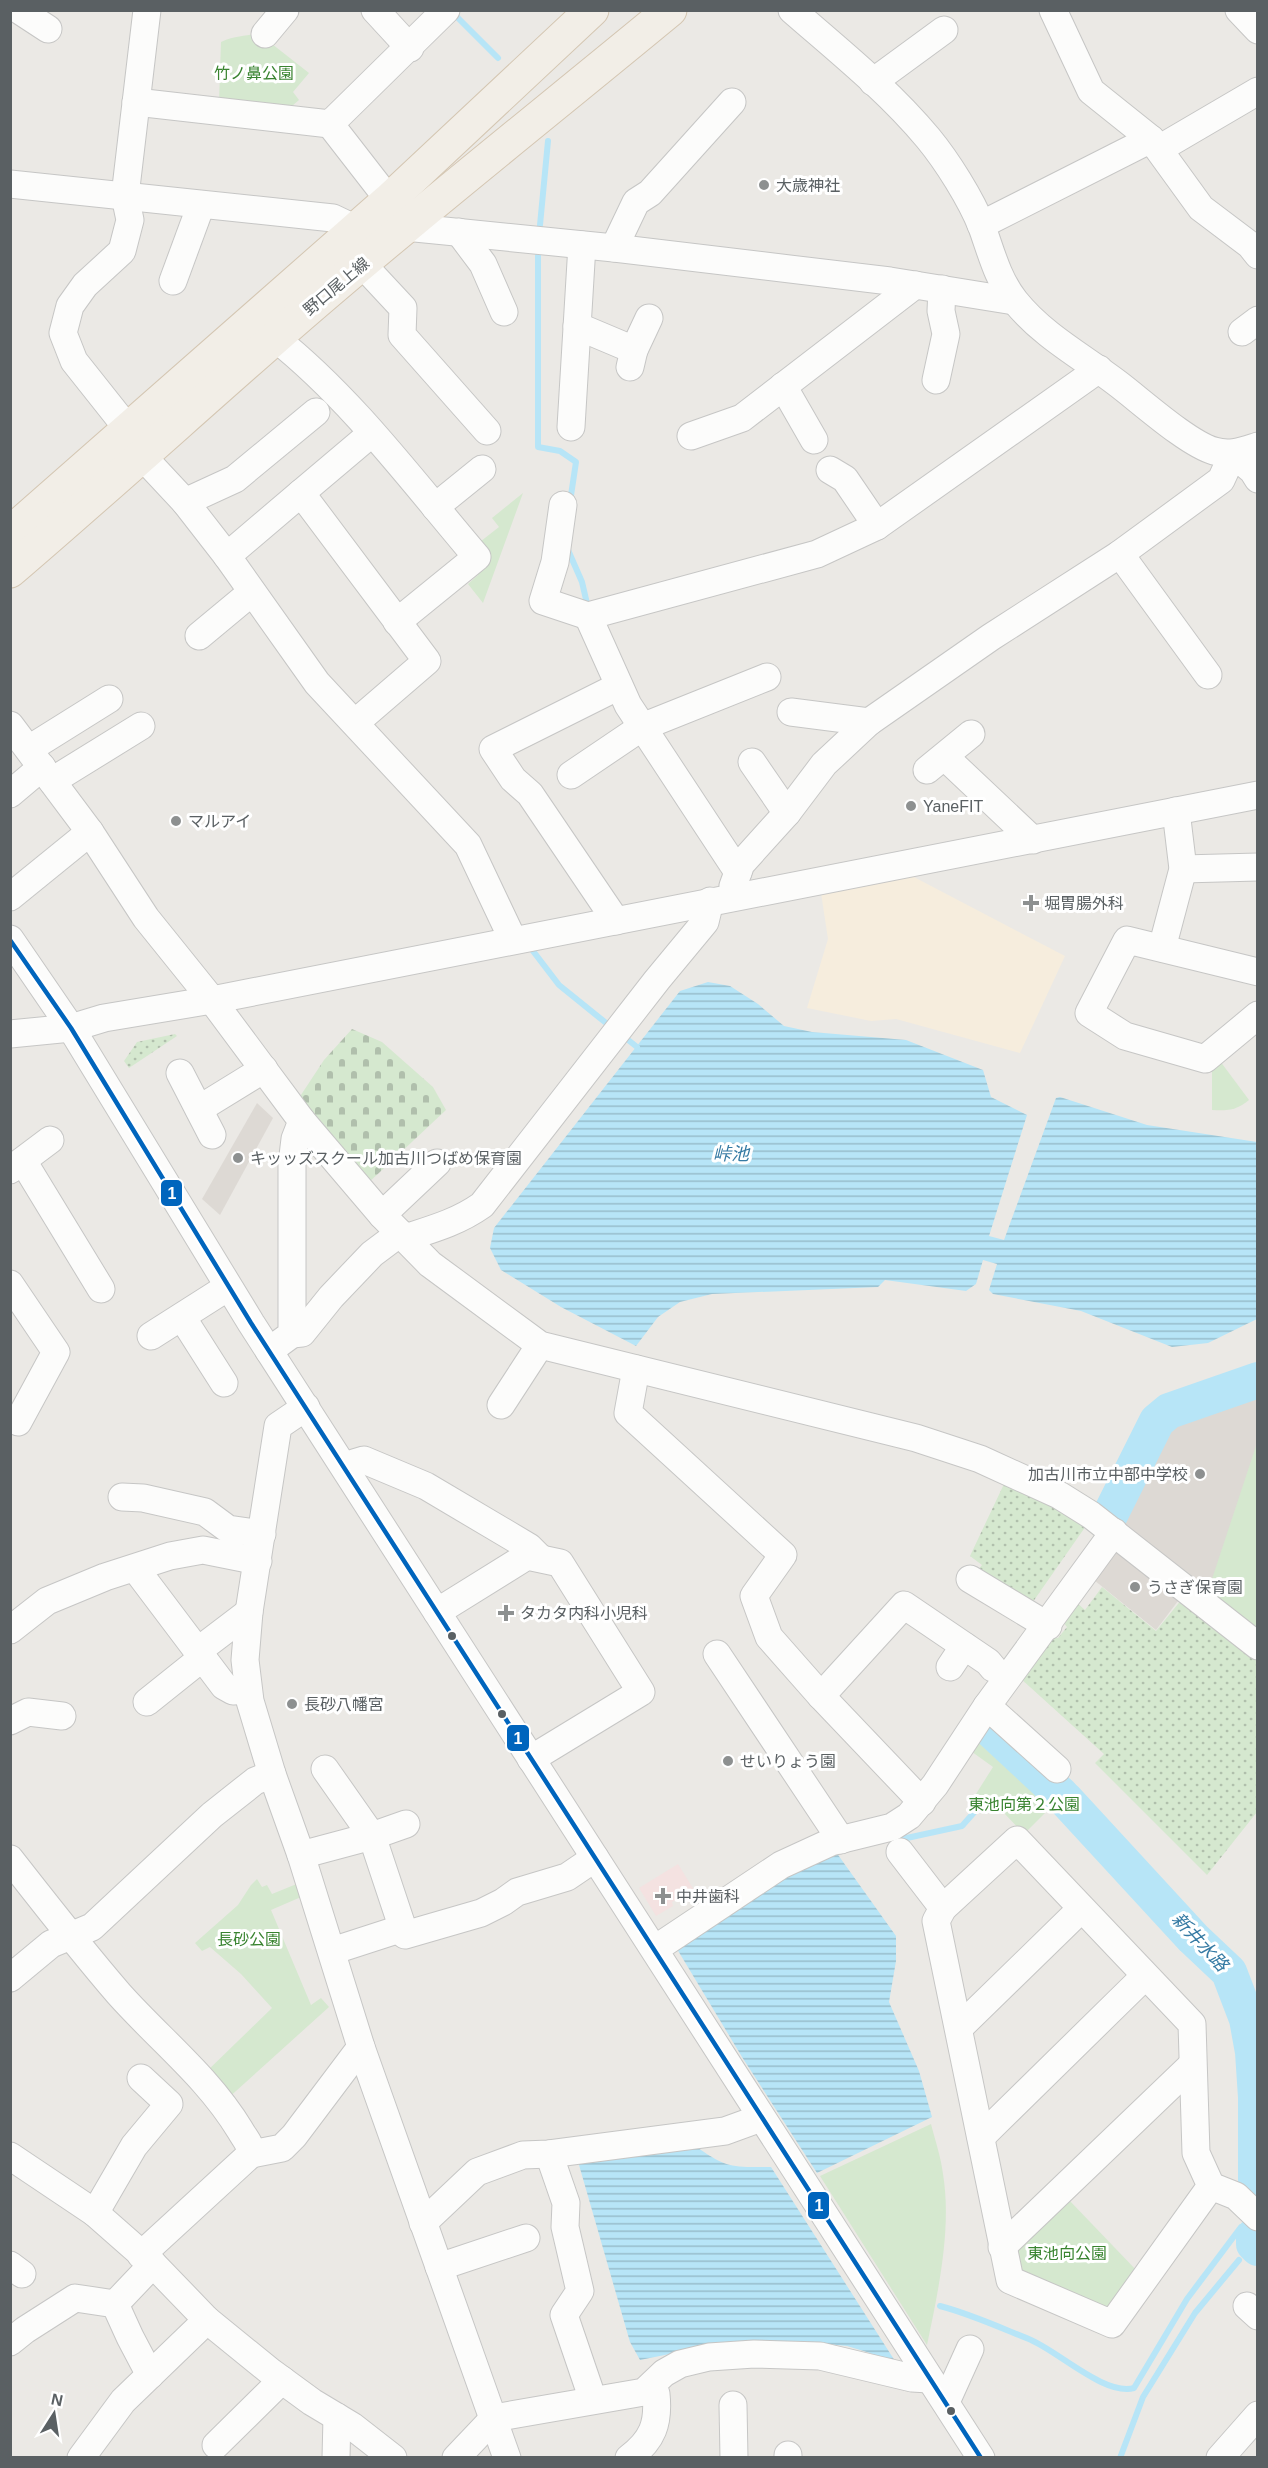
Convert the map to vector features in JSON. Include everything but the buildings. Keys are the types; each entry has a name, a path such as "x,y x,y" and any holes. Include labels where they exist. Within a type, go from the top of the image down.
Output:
{"main road":[{"name":"野口尾上線","path":"10,533 275,338 362,264 397,214 592,10"},
{"name":"野口尾上線","path":"10,571 135,443 356,229 397,214 669,10"}],"street":[{"path":"19,10 48,29"},
{"path":"147,10 125,196 130,220 122,251 85,285 70,306 63,333 74,362 135,443 227,555 317,683 468,845 513,940"},
{"path":"265,34 285,10"},
{"path":"375,10 410,48"},
{"path":"792,10 899,105 930,139 957,181 981,225 992,259 1014,301 1055,340 1099,369 1193,441 1213,451 1245,450"},
{"path":"1053,10 1091,91 1155,144 1201,208 1250,244 1257,255"},
{"path":"330,124 410,48 444,12"},
{"path":"873,82 945,30"},
{"path":"981,225 1155,144 1257,91"},
{"path":"136,102 330,124 397,214 459,232 614,248 915,285 1014,301"},
{"path":"614,248 630,195 650,193 700,122 732,102"},
{"path":"10,184 333,218 356,229"},
{"path":"184,267 201,205"},
{"path":"459,232 483,264 504,312"},
{"path":"566,411 577,326 582,245"},
{"path":"362,264 403,308 402,335 487,431"},
{"path":"691,436 742,418 915,285"},
{"path":"936,380 946,334 941,311 942,289"},
{"path":"577,326 632,359 649,318"},
{"path":"275,338 304,361 372,433 477,557 397,622"},
{"path":"563,505 550,548 543,601 588,616 817,554 878,526 1099,369"},
{"path":"783,386 814,440"},
{"path":"185,502 235,479 316,412"},
{"path":"227,555 372,433"},
{"path":"1245,450 1257,479"},
{"path":"396,1228 444,1226 465,1217 482,1205 657,980 705,922 741,864 787,813 824,764 868,722 991,637 1120,554 1221,480 1245,450"},
{"path":"435,507 482,469"},
{"path":"830,470 845,478 878,526"},
{"path":"301,493 427,661 355,723"},
{"path":"1120,554 1164,629 1196,669"},
{"path":"199,636 252,592"},
{"path":"588,616 628,705 642,727 726,890"},
{"path":"571,775 642,727 729,683 767,677"},
{"path":"616,921 530,794 513,779 493,749 619,686"},
{"path":"10,794 109,699"},
{"path":"791,712 868,722"},
{"path":"10,725 90,832 147,918 212,1000 302,1121 430,1264 540,1345 916,1438 980,1459 1059,1495 1114,1532 1257,1646"},
{"path":"41,765 141,726"},
{"path":"971,734 936,764 1033,840"},
{"path":"752,762 787,813"},
{"path":"10,1034 71,1028 104,1018 212,1000 616,921 726,890 1033,840 1257,795"},
{"path":"1162,948 1184,869 1176,811"},
{"path":"10,897 90,832"},
{"path":"1184,869 1255,860"},
{"path":"10,939 71,1028 228,1287 981,2457"},
{"path":"1257,972 1127,940 1089,1013 1125,1036 1205,1059 1257,1015"},
{"path":"199,1109 264,1069"},
{"path":"180,1073 212,1135"},
{"path":"292,1334 292,1164 295,1139 302,1121"},
{"path":"50,1140 16,1166 78,1272 101,1289"},
{"path":"269,1351 292,1334 302,1333 331,1297 396,1228 437,1163"},
{"path":"10,1284 56,1352 13,1425"},
{"path":"151,1336 228,1287"},
{"path":"182,1317 224,1383"},
{"path":"501,1405 540,1345"},
{"path":"636,1369 628,1413 783,1555 754,1596 769,1637 821,1696 922,1802"},
{"path":"306,1407 278,1426 249,1612 245,1660 248,1690 272,1774 301,1855 361,2048 507,2457"},
{"path":"354,1463 364,1460 426,1486 530,1547 540,1558"},
{"path":"122,1497 143,1498 205,1512 228,1529 262,1534"},
{"path":"655,1949 781,1865 807,1852 841,1840 892,1827 909,1816 922,1802 982,1716 1040,1620 1114,1532"},
{"path":"10,1630 48,1601 170,1556 203,1550 258,1561"},
{"path":"436,1612 526,1556 560,1563 641,1692 531,1759"},
{"path":"135,1568 228,1690 248,1690"},
{"path":"970,1579 1040,1620"},
{"path":"821,1696 904,1605 957,1656 988,1662 993,1668"},
{"path":"147,1702 197,1662 199,1650 249,1612"},
{"path":"717,1654 841,1840"},
{"path":"10,1721 28,1712 62,1716"},
{"path":"982,1716 1056,1769"},
{"path":"10,1978 51,1944 92,1927 212,1815 255,1781 272,1774"},
{"path":"340,1778 372,1836 405,1935 481,1913 517,1892 567,1877 595,1858"},
{"path":"301,1855 372,1836 406,1824"},
{"path":"1211,2186 1112,2324 1011,2280 1002,2247 960,2027 936,1921 943,1908 1017,1840 1192,2024 1196,2153 1211,2186 1236,2196 1257,2217"},
{"path":"900,1852 943,1908"},
{"path":"10,1859 70,1936 121,1996 205,2081 251,2146 251,2154"},
{"path":"960,2027 1081,1909"},
{"path":"332,1951 403,1928"},
{"path":"981,2137 1145,1976"},
{"path":"115,2304 147,2260 251,2154 282,2148 294,2136 361,2048"},
{"path":"1002,2247 1192,2065"},
{"path":"95,2213 134,2146 169,2104 141,2078"},
{"path":"423,2223 477,2172 523,2155 549,2154 725,2131 761,2118"},
{"path":"549,2154 566,2203 564,2227 580,2291 564,2315 593,2400"},
{"path":"10,2156 95,2213 147,2260 207,2320 282,2380 352,2426 393,2457"},
{"path":"439,2267 526,2238"},
{"path":"10,2342 75,2298 115,2304"},
{"path":"115,2304 129,2337 150,2375"},
{"path":"81,2457 123,2401 207,2320"},
{"path":"946,2402 970,2349"},
{"path":"456,2457 494,2418 644,2392 664,2373 680,2364 709,2357 754,2354 820,2356 912,2378 929,2379"},
{"path":"216,2445 282,2380"},
{"path":"629,2457 643,2447 654,2428 658,2414 656,2394"},
{"path":"733,2405 734,2457"},
{"path":"336,2457 337,2417"},
{"path":"1220,2457 1257,2418"}],"shaded area":[{"path":"912,876 1065,956 1020,1053 896,1019 871,1021 807,1008 828,939 821,893"},
{"name":"キッッズスクール加古川つばめ保育園","path":"257,1103 273,1118 220,1215 202,1199"},
{"name":"加古川市立中部中学校","path":"1257,1395 1257,1634 1116,1524 1169,1425"},
{"name":"うさぎ保育園","path":"1119,1546 1181,1597 1156,1630 1089,1576"},
{"name":"中井歯科","path":"678,1864 694,1890 672,1902 673,1906 656,1916 639,1888"}],"green space":[{"name":"竹ノ鼻公園","path":"258,33 309,73 293,92 299,100 292,106 219,102 221,42"},
{"path":"523,493 483,603 468,584 478,575 474,569 476,545 499,527 492,518"},
{"path":"352,1029 382,1042 433,1087 446,1110 365,1186 297,1101 324,1060"},
{"path":"175,1034 177,1036 129,1068 124,1061 137,1042"},
{"path":"1220,1061 1249,1100 1232,1109 1212,1110 1212,1068"},
{"path":"1257,1443 1257,1630 1208,1591"},
{"path":"1004,1484 1088,1523 1030,1606 974,1575 982,1565 970,1556"},
{"path":"1102,1587 1156,1631 1182,1599 1257,1658 1257,1812 1207,1875 1095,1763 1104,1754 1020,1678 1047,1638 1058,1638 1067,1627 1063,1622 1075,1601 1085,1610"},
{"name":"東池向第２公園","path":"979,1733 1053,1805 1024,1834 986,1794 974,1809 969,1805 993,1767 968,1749"},
{"name":"長砂公園","path":"257,1879 262,1887 267,1885 272,1894 304,1881 308,1894 271,1910 311,2005 321,1998 329,2007 226,2100 204,2074 272,2008 241,1974 210,1947 202,1951 195,1943 238,1905"},
{"path":"931,2124 942,2168 946,2216 942,2260 927,2345 820,2176"},
{"name":"東池向公園","path":"1068,2199 1138,2272 1114,2305 1102,2309 1017,2274 1018,2248"}],"water":[{"name":"峠池","path":"708,982 730,986 758,1004 784,1026 812,1032 906,1040 983,1070 991,1097 1027,1115 989,1236 1004,1240 1056,1098 1060,1097 1147,1125 1257,1142 1257,1319 1208,1343 1172,1347 1081,1311 993,1294 989,1290 997,1264 983,1260 976,1284 966,1291 885,1280 878,1287 712,1294 680,1302 658,1317 636,1346 561,1307 501,1270 490,1248 494,1228 680,991"},
{"path":"836,1852 896,1936 896,1961 889,2002 919,2071 932,2117 817,2173 742,2057 674,1944 765,1887"},
{"path":"694,2145 714,2159 730,2165 771,2167 895,2361 891,2366 870,2353 847,2346 797,2341 714,2345 640,2360 630,2342 577,2158"}],"waterway":[{"path":"453,13 498,58"},
{"path":"540,225 548,141"},
{"path":"538,256 538,447 560,451 576,462 570,502"},
{"path":"568,550 582,582 588,608"},
{"path":"533,951 559,985 611,1027"},
{"path":"622,1035 637,1047"},
{"name":"新井水路","path":"1110,1515 1157,1421 1169,1411 1258,1380"},
{"name":"新井水路","path":"988,1727 1061,1795"},
{"path":"893,1841 962,1826 986,1799"},
{"name":"新井水路","path":"1065,1799 1193,1938 1229,1972 1247,2019 1253,2052 1256,2097 1256,2195"},
{"path":"940,2306 975,2317 1031,2340 1082,2372 1110,2386 1122,2389 1134,2388 1187,2299 1241,2227 1250,2230 1254,2236"},
{"name":"新井水路","path":"1254,2236 1254,2244 1258,2248"},
{"path":"1120,2458 1143,2397 1195,2313 1239,2260"}],"transit line":[{"name":"1","path":"10,940 71,1028 251,1323 981,2458"}],"place":[{"name":"大歳神社","path":"764,185"},
{"name":"YaneFIT","path":"911,806"},
{"name":"マルアイ","path":"176,821"},
{"name":"堀胃腸外科","path":"1031,903"},
{"name":"キッッズスクール加古川つばめ保育園","path":"238,1158"},
{"name":"加古川市立中部中学校","path":"1200,1474"},
{"name":"うさぎ保育園","path":"1135,1587"},
{"name":"タカタ内科小児科","path":"506,1613"},
{"name":"長砂八幡宮","path":"292,1704"},
{"name":"せいりょう園","path":"728,1761"},
{"name":"中井歯科","path":"663,1896"}]}
